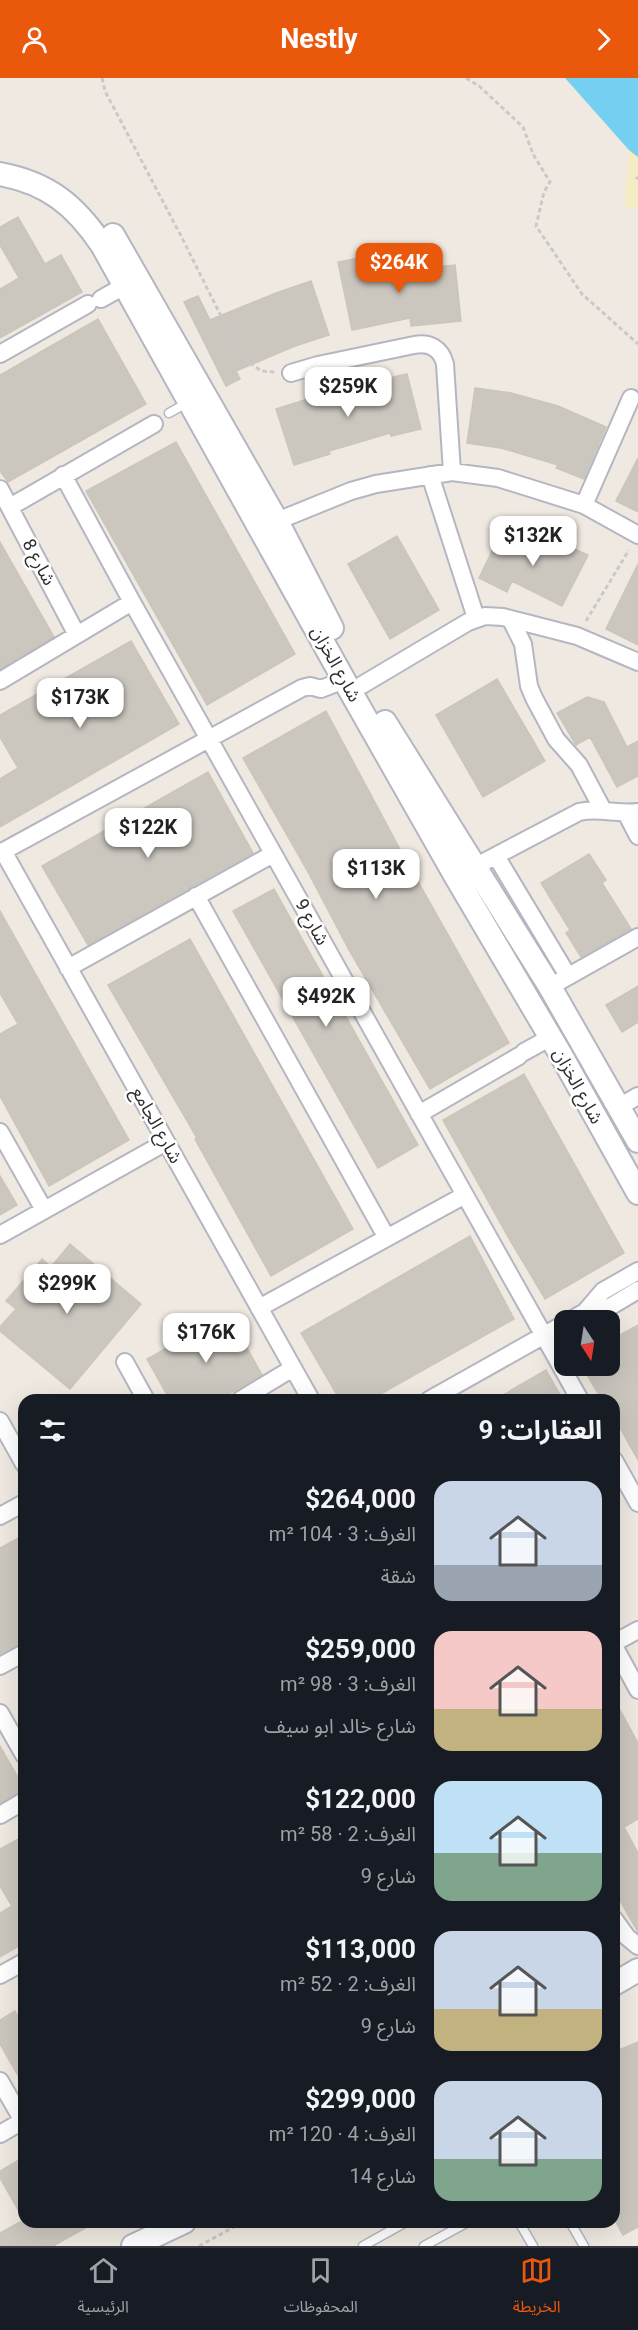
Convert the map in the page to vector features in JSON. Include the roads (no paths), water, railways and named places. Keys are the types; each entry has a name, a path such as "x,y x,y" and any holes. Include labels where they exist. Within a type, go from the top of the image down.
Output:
{"main road":[{"name":"شارع الخزان","path":"0,163 27,167 61,182 90,204 102,217 277,521 353,682"},
{"name":"شارع الخزان","path":"0,174 33,183 66,202 92,231 353,682 466,872 551,1037 638,1192"},
{"name":"شارع الخزان","path":"466,872 559,982 628,1102 638,1141"},
{"path":"620,1980 638,1970"},
{"path":"133,2246 171,2228"},
{"path":"161,2246 191,2228"}],"street":[{"path":"0,354 124,286"},
{"path":"291,373 318,365 414,345 428,345 434,348 440,352 445,364 452,472"},
{"path":"584,505 632,398"},
{"path":"10,507 154,424"},
{"path":"277,521 351,491 376,484 452,472 498,478 584,505 638,535"},
{"name":"شارع 9","path":"63,475 577,1394"},
{"path":"430,475 476,618"},
{"name":"شارع 8","path":"0,489 78,635"},
{"path":"0,681 132,602"},
{"path":"2,852 302,688 310,686 321,689 353,682 476,618 494,616 577,636 638,662"},
{"path":"511,620 523,645 529,686 534,698 556,739 579,765 603,810"},
{"path":"466,872 579,812 603,810 632,812 638,836"},
{"name":"شارع الجامع","path":"2,852 308,1394"},
{"path":"68,968 273,854"},
{"path":"496,856 559,982 638,937"},
{"path":"196,896 387,1238"},
{"path":"419,1114 551,1037"},
{"path":"0,1132 44,1210"},
{"path":"0,1235 166,1142"},
{"path":"259,1308 465,1195"},
{"path":"584,1310 603,1291 638,1271"},
{"path":"600,1310 638,1290"},
{"path":"440,1394 554,1330"},
{"path":"125,1362 143,1394"},
{"path":"250,1394 293,1368"},
{"path":"0,1421 18,1453"},
{"path":"620,1471 638,1503"},
{"path":"0,1516 18,1506"},
{"path":"620,1641 638,1630"},
{"path":"0,1666 18,1656"},
{"path":"620,1656 638,1690"},
{"path":"0,1713 18,1744"},
{"path":"0,1815 18,1805"},
{"path":"620,1927 638,1946"},
{"path":"0,1976 18,1966"},
{"path":"0,2081 18,2112"},
{"path":"0,2134 18,2124"}],"lane":[{"path":"168,413 190,402"},
{"path":"363,2246 395,2228"},
{"path":"424,2246 457,2228"},
{"path":"522,2228 533,2246"},
{"path":"574,2228 584,2246"}],"water":[{"path":"565,78 638,78 638,157 629,150"}]}
